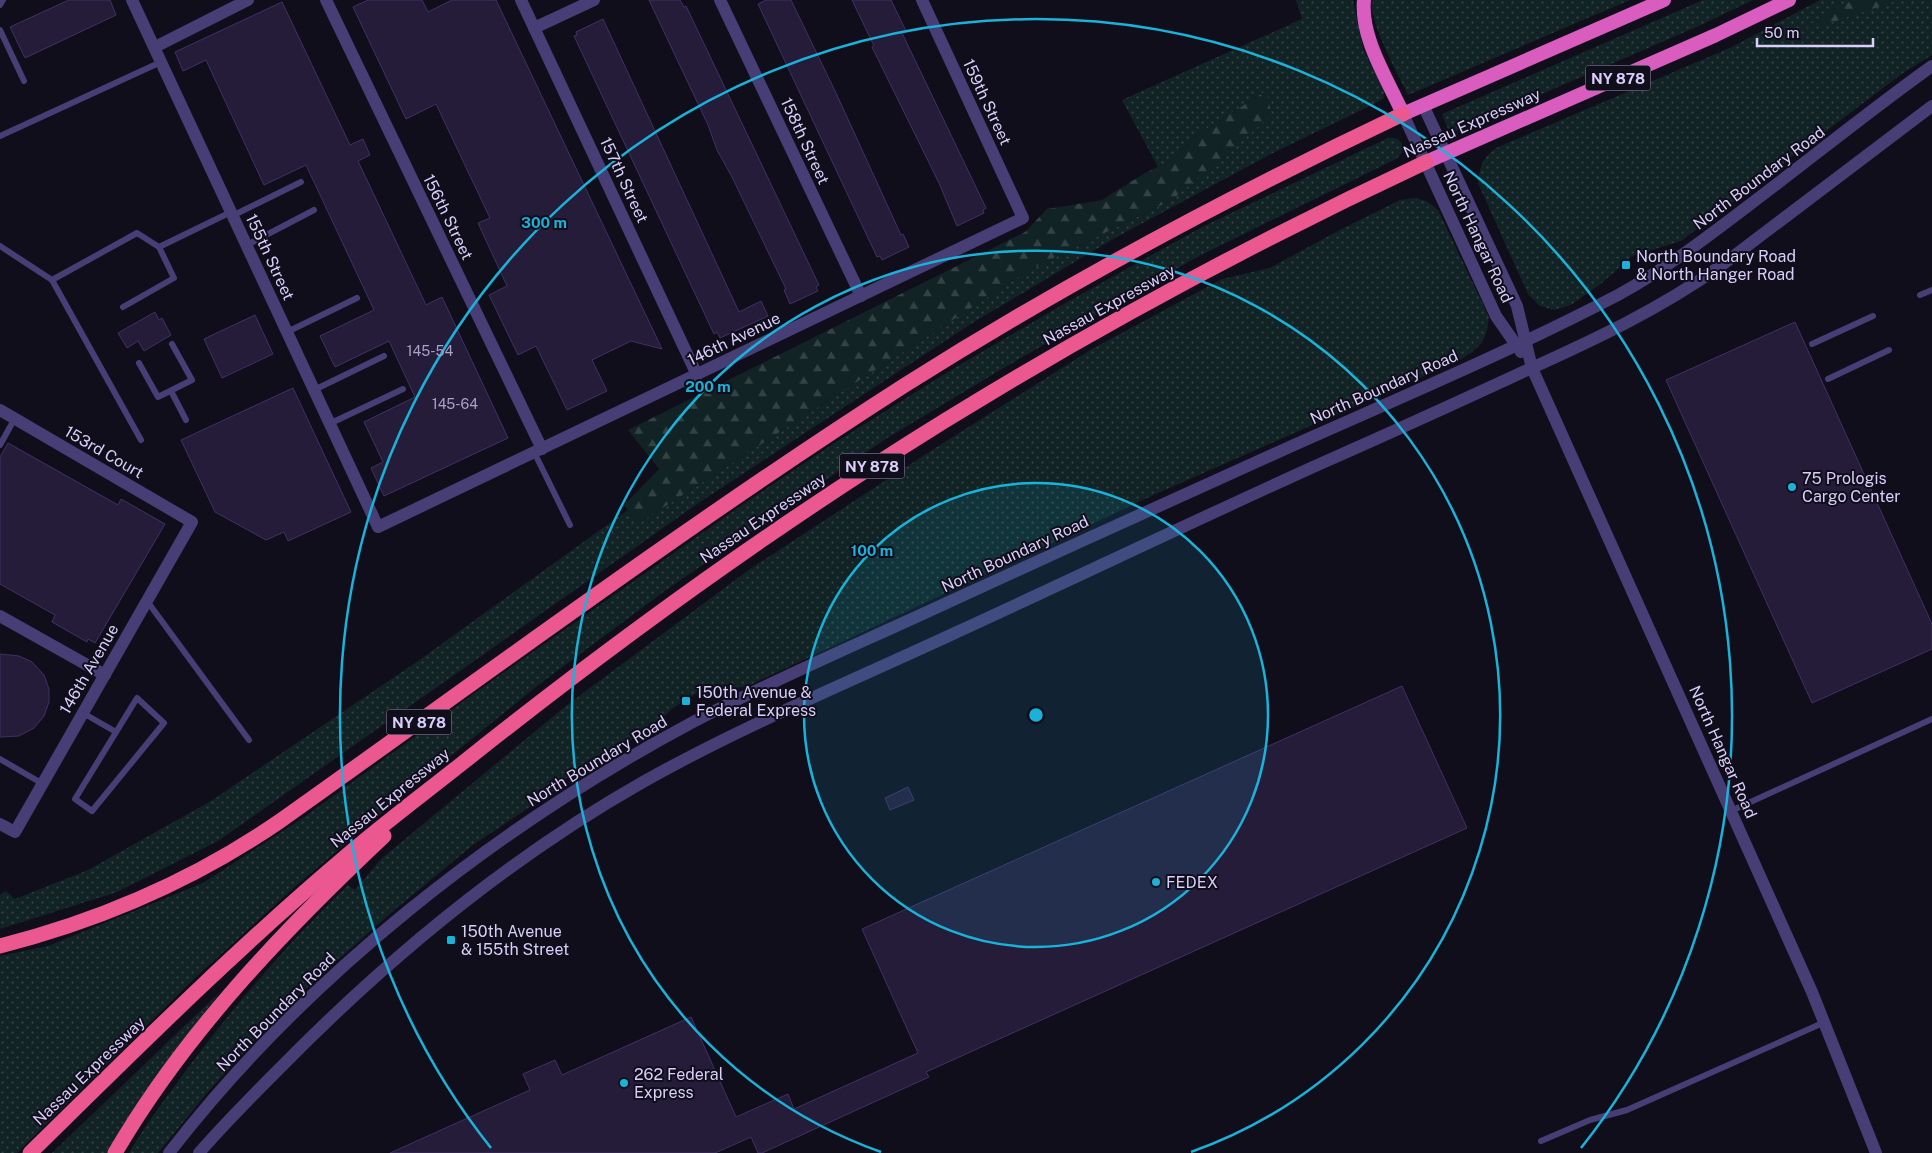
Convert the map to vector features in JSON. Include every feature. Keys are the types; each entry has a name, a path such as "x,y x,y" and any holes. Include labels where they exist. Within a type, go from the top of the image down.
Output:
{"highway":[{"path":"1364,0 1364,22 1369,38 1403,114"},
{"name":"Nassau Expressway","path":"0,946 54,931 107,913 176,883 233,852 718,510 905,386 1033,308 1156,238 1248,190 1403,114 1664,0"},
{"name":"Nassau Expressway","path":"30,1153 187,999 284,910 369,836 596,659 694,587 818,502 920,436 1017,377 1163,294 1317,214 1446,152 1716,35 1790,0"},
{"path":"115,1153 182,1055 251,970 349,869 458,767"}],"street":[{"name":"155th Street","path":"132,0 378,527"},
{"path":"155,47 248,0"},
{"name":"156th Street","path":"326,0 538,450"},
{"name":"157th Street","path":"520,0 697,375"},
{"path":"534,28 594,0"},
{"name":"158th Street","path":"720,0 861,296"},
{"name":"159th Street","path":"922,0 1023,218"},
{"name":"North Boundary Road","path":"169,1153 212,1100 252,1056 306,1002 374,941 472,860 529,821 612,769 695,721 810,666 1242,468 1462,371 1620,294 1689,251 1932,66"},
{"name":"North Hangar Road","path":"1423,105 1517,306 1520,342"},
{"path":"199,1153 250,1098 338,1009 425,933 517,863 638,785 756,725 1642,316 1691,287 1932,106"},
{"name":"North Hangar Road","path":"1403,114 1496,316 1520,342 1532,368 1825,1022 1876,1153"},
{"name":"146th Avenue","path":"378,527 1023,218"},
{"name":"153rd Court","path":"0,410 192,522"},
{"name":"146th Avenue","path":"0,824 15,832 192,522"},
{"path":"0,616 104,675"}],"lane":[{"path":"0,5 3,0"},
{"path":"0,30 24,81"},
{"path":"0,136 162,61"},
{"path":"159,247 301,182"},
{"path":"247,245 314,210"},
{"path":"52,280 137,233 159,247 174,278 122,306"},
{"path":"0,246 52,280 141,440"},
{"path":"1920,295 1932,290"},
{"path":"287,332 357,298"},
{"path":"1812,344 1873,316"},
{"path":"139,363 158,397 192,380 172,344"},
{"path":"1828,380 1889,350"},
{"path":"314,390 384,356"},
{"path":"330,424 403,389"},
{"path":"171,390 186,420"},
{"path":"1,440 15,418"},
{"path":"538,450 570,525"},
{"path":"147,602 249,740"},
{"path":"137,698 164,723 92,811 74,799 116,732 137,698"},
{"path":"83,713 116,732"},
{"path":"1731,811 1932,719"},
{"path":"0,759 43,784"},
{"path":"1541,1141 1590,1120 1627,1110 1825,1022"}],"green space":[{"path":"1296,0 1353,0 1363,48 1384,92 1384,98 1273,153 1115,238 974,322 700,502 218,841 117,892 0,929 0,895 6,891 15,899 88,870 211,801 418,661 628,510 638,524 1031,269 1172,200 1266,91 1195,136 1174,159 1158,167 1122,100 1302,19"},
{"path":"1373,0 1630,0 1408,95 1379,34 1372,9"},
{"path":"1703,0 1753,0 1701,25 1450,134 1442,114"},
{"path":"1820,0 1932,0 1932,55 1903,73 1681,241 1632,256 1602,283 1571,305 1554,310 1540,306 1528,294 1478,183 1481,167 1485,159 1496,148 1732,47"},
{"path":"1855,0 1899,0 1821,26 1806,28 1831,9"},
{"path":"1266,91 1272,115 1172,200 1031,269 638,524 624,505 659,469 628,430 1025,232 1047,209 1102,200 1145,173 1174,159 1195,136"},
{"path":"1388,138 1397,139 1402,144 1402,152 1396,159 1197,257 1007,366 884,440 666,590 537,686 415,785 298,884 197,976 17,1153 0,1153 0,956 48,946 203,883 303,818 486,685 745,503 836,442 951,370 1062,305 1202,227"},
{"path":"1416,198 1428,202 1438,210 1489,317 1484,339 1472,352 1458,361 1158,493 746,687 721,688 700,698 697,693 673,708 653,727 554,786 555,790 473,845 392,912 286,1006 207,1093 158,1153 129,1153 158,1108 227,1018 285,950 348,885 355,890 381,859 567,705 750,569 926,454 1092,349 1222,279 1270,268 1400,200"},
{"path":"221,991 146,1090 108,1153 52,1153"}],"building":[{"path":"69,0 110,0 116,15 25,58 10,27"},
{"path":"368,0 422,0 428,12 452,0 496,0 662,349 631,341 592,360 607,391 567,410 536,346 518,355 489,295 507,286 478,223 490,218 436,104 406,119 353,7"},
{"path":"649,0 680,0 684,7 686,6 819,285 816,287 818,291 790,304 784,290 786,289 717,150 708,125"},
{"path":"766,0 791,0 901,235 903,234 909,247 882,260 880,256 877,257 758,4"},
{"path":"852,0 891,0 906,31 902,33 986,208 983,210 984,213 957,226 939,183 872,47 874,46"},
{"path":"282,2 350,145 363,139 370,155 358,161 426,305 442,297 508,438 384,496 371,468 383,462 364,422 415,397 389,341 335,367 320,336 374,310 306,165 264,185 206,60 183,71 175,52"},
{"path":"603,19 739,312 761,301 768,316 720,338 717,332 714,334 574,36 577,35 576,32"},
{"path":"155,312 159,320 162,318 171,335 144,351 138,341 127,348 118,333"},
{"path":"255,315 273,354 222,378 204,339"},
{"name":"75 Prologis Cargo Center","path":"1795,322 1932,624 1932,649 1812,703 1666,380"},
{"path":"293,388 351,512 288,541 284,532 266,540 215,512 181,440"},
{"path":"8,443 118,505 121,499 165,524 95,643 88,639 87,642 52,622 55,615 0,584 0,457"},
{"path":"0,654 19,656 32,662 44,675 49,689 49,702 44,716 34,728 19,736 0,737"},
{"name":"FEDEX","path":"1402,686 1467,828 926,1072 929,1077 762,1153 758,1153 751,1137 715,1153 390,1153 530,1090 523,1074 555,1060 562,1075 691,1017 736,1117 788,1094 794,1109 918,1053 862,929"},
{"path":"908,787 914,800 890,810 885,798"}],"place":[{"name":"North Boundary Road & North Hanger Road","path":"1626,265"},
{"name":"75 Prologis Cargo Center","path":"1792,487"},
{"name":"150th Avenue & Federal Express","path":"686,701"},
{"name":"FEDEX","path":"1156,882"},
{"name":"150th Avenue & 155th Street","path":"451,940"},
{"name":"262 Federal Express","path":"624,1083"}]}
